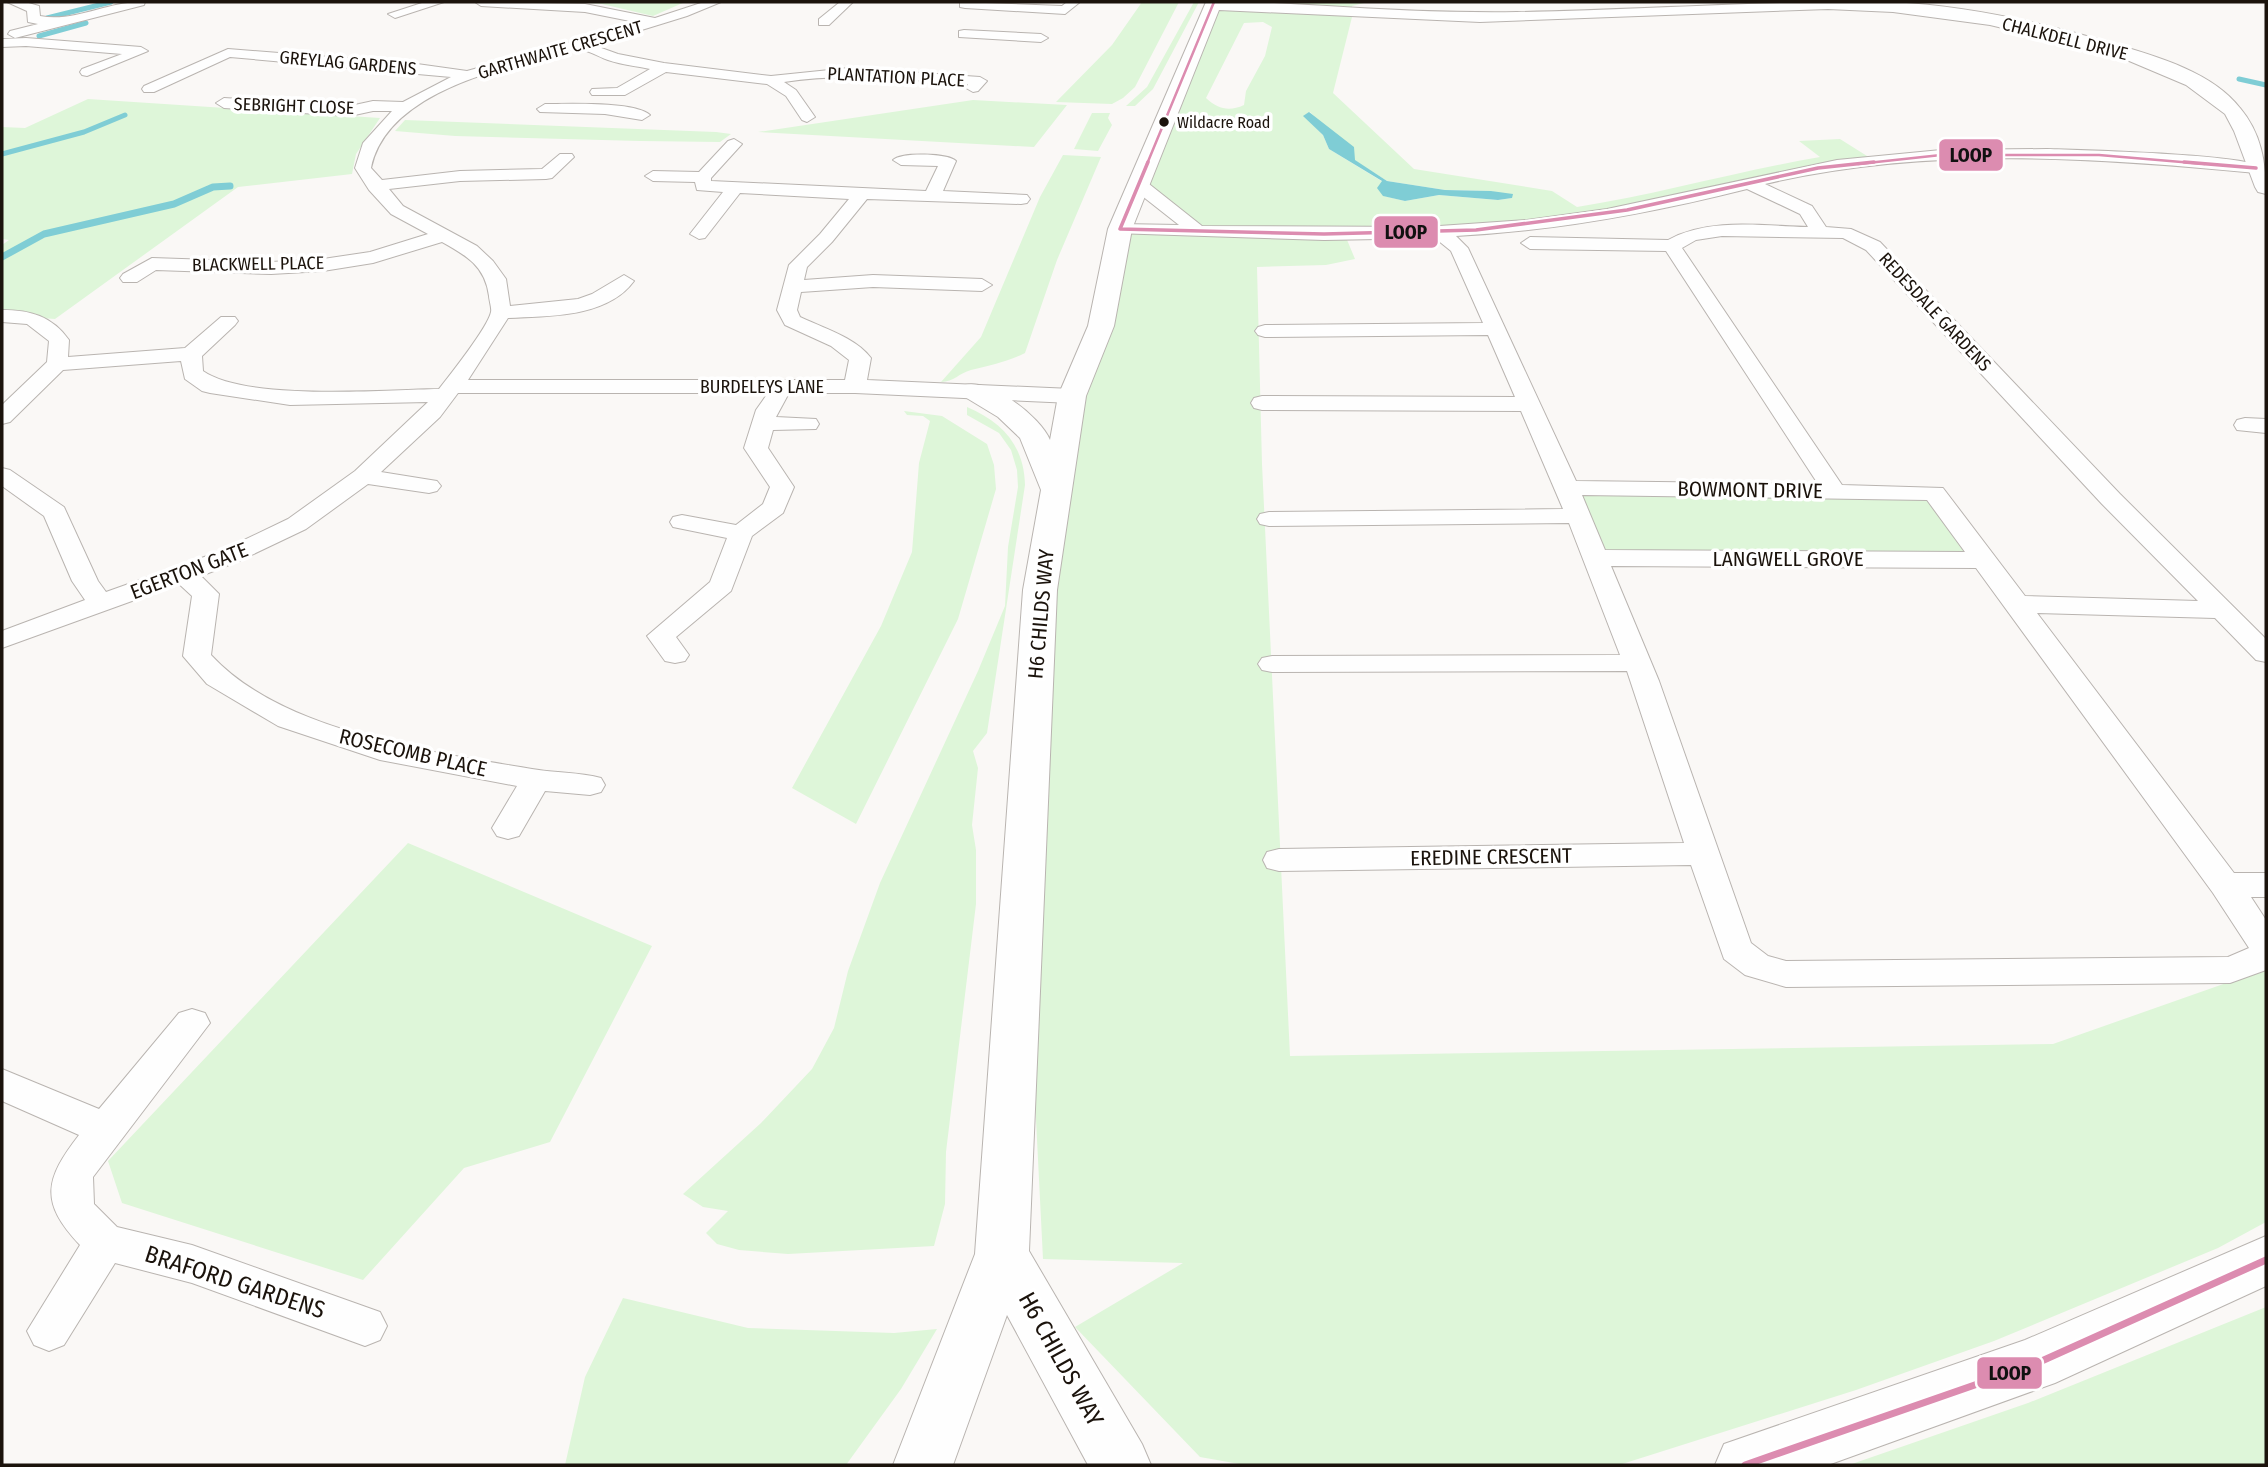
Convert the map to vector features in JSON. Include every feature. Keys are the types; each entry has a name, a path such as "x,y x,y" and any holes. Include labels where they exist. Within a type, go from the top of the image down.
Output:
{"street":[{"path":"13,2 34,9 33,19 54,23"},
{"path":"2,41 54,23 139,2"},
{"path":"395,13 438,2"},
{"path":"481,2 585,8 659,22"},
{"name":"GARTHWAITE CRESCENT","path":"501,312 496,279 486,265 470,250 446,235 397,210 375,186 363,168 369,145 407,107 467,75 659,22 715,2"},
{"path":"824,22 847,2"},
{"path":"1261,2 1279,8"},
{"name":"CHALKDELL DRIVE","path":"1213,4 1512,18 1827,3 1916,10 2022,25 2100,45 2186,76 2227,105 2244,131 2261,177"},
{"path":"965,4 997,4 1056,23"},
{"name":"H6 CHILDS WAY","path":"923,1465 1002,1254 1040,590 1072,396 1101,326 1120,229 1213,4"},
{"path":"964,34 1056,23"},
{"path":"2,41 147,49 87,72"},
{"name":"PLANTATION PLACE","path":"579,44 615,58 771,80 804,73 846,71 981,81"},
{"name":"GREYLAG GARDENS","path":"149,89 249,45"},
{"name":"GREYLAG GARDENS","path":"228,53 417,68 467,75"},
{"path":"605,109 620,92 664,67"},
{"path":"771,80 791,93 807,117"},
{"path":"597,92 620,92"},
{"name":"SEBRIGHT CLOSE","path":"224,103 350,111 373,106 407,107"},
{"path":"545,109 605,109 642,115"},
{"path":"733,144 703,177 703,186 1021,199"},
{"path":"1120,229 1345,235 1439,232 1586,218 1794,172 1850,164 1989,155 2150,159 2261,177"},
{"path":"375,186 490,172 543,178 566,157"},
{"path":"901,160 948,162 932,196"},
{"path":"653,176 703,177"},
{"path":"1141,176 1197,231"},
{"path":"1749,183 1806,210 1821,233"},
{"path":"699,234 735,188"},
{"path":"855,386 860,358 838,342 792,321 787,310 798,265 862,194"},
{"name":"REDESDALE GARDENS","path":"1530,243 1672,246 1691,235 1722,231 1845,233 1860,238 1873,246 2110,499 2266,654"},
{"path":"1439,232 1459,248 1567,488 1638,663 1736,950 1757,966 1786,974 2230,970 2266,956"},
{"name":"BLACKWELL PLACE","path":"130,278 158,258 271,268 323,265 373,257 446,235"},
{"path":"1672,246 1834,491"},
{"path":"791,287 928,277 982,285"},
{"path":"449,391 501,312 575,305 619,287 639,298"},
{"path":"2,316 21,316 48,325 59,340 57,364"},
{"path":"2,417 57,364 191,354 228,321"},
{"path":"1265,331 1495,329"},
{"name":"BURDELEYS LANE","path":"191,354 193,373 210,386 290,398 449,391 783,386 855,386 1072,396"},
{"path":"675,655 661,636 722,585 740,533 774,508 782,487 756,448 766,410 783,386"},
{"name":"EGERTON GATE","path":"2,640 183,573 269,539 297,524 363,476 449,391"},
{"path":"975,391 1008,411 1033,435 1055,488"},
{"path":"1262,403 1529,404"},
{"path":"762,423 808,424"},
{"path":"2,475 55,512 85,581 101,604"},
{"path":"363,476 429,486"},
{"name":"BOWMONT DRIVE","path":"1567,488 1934,493 1981,560"},
{"path":"1269,519 1578,516"},
{"path":"682,522 740,533"},
{"name":"LANGWELL GROVE","path":"1594,558 1981,560"},
{"path":"1981,560 2225,885 2266,946"},
{"name":"ROSECOMB PLACE","path":"183,573 206,594 197,656 217,678 288,720 380,750 536,780 590,785"},
{"path":"2015,604 2221,610"},
{"path":"1272,664 1638,663"},
{"path":"509,828 536,780"},
{"name":"EREDINE CRESCENT","path":"1279,860 1703,854"},
{"path":"2225,885 2266,885"},
{"path":"49,1331 105,1242 74,1211 74,1173 104,1129 192,1023"},
{"path":"2,1084 104,1129"},
{"name":"BRAFORD GARDENS","path":"105,1242 192,1264 365,1326"},
{"name":"H6 CHILDS WAY","path":"1002,1254 1121,1465"},
{"path":"1745,1465 2035,1364 2266,1260"}],"green space":[{"path":"572,2 685,2 653,16 602,4"},
{"path":"1142,2 1179,2 1135,87 1112,104 1056,102 1112,45"},
{"path":"1194,2 1199,2 1153,89 1135,106 1126,106 1147,87"},
{"path":"1270,2 1368,2 1352,6 1353,13 1333,93 1414,169 1552,191 1577,207 1820,157 1799,141 1840,139 1875,161 1586,218 1345,235 1355,259 1326,265 1257,267 1262,464 1290,1056 2053,1044 2266,969 2266,1222 2218,1248 1994,1341 1856,1390 1619,1465 1245,1465 1200,1457 1075,1327 1183,1263 1043,1259 1023,860 1040,590 1120,229 1195,231 1138,184 1212,5 1278,7","holes":["1263,22 1272,27 1265,56 1246,91 1244,105 1229,109 1215,105 1206,98 1244,23","1310,112 1354,160 1387,181 1445,190 1491,191 1512,198 1498,200 1439,195 1405,201 1384,196 1378,188 1383,182 1329,149 1323,135 1304,116"]},
{"path":"88,99 380,118 356,154 352,174 238,187 55,319 2,315 2,245 9,240 2,239 2,127 25,128"},
{"path":"973,100 1067,105 1034,147 758,132"},
{"path":"1092,113 1110,113 1108,118 1112,125 1098,151 1074,149"},
{"path":"405,120 731,134 720,142 455,136 395,131"},
{"path":"1063,155 1101,157 1057,260 1025,353 941,382 981,337 1040,197"},
{"path":"967,407 991,420 1009,437 1020,458 1025,485 987,733 973,751 978,768 972,825 976,850 976,904 946,1152 945,1204 934,1246 788,1254 739,1250 717,1244 706,1233 728,1211 703,1207 683,1194 761,1123 812,1069 834,1028 848,971 880,883 978,671 1005,606 1008,547 1018,487 1017,470 1011,450 999,433 967,415"},
{"path":"904,411 942,416 987,444 994,465 996,489 958,619 856,824 792,788 881,626 912,552 919,463 930,421 923,416 907,415"},
{"path":"1576,492 1931,497 1970,555 1600,554"},
{"path":"408,843 652,946 550,1142 464,1168 363,1280 122,1203 108,1161"},
{"path":"623,1298 748,1328 894,1333 937,1329 901,1389 846,1465 565,1465 585,1377"},
{"path":"2266,1307 2266,1465 1849,1465 2028,1403"}],"water":[{"path":"1309,112 1354,147 1355,160 1387,181 1445,190 1513,194 1512,198 1498,200 1439,195 1405,201 1383,196 1377,188 1382,181 1329,149 1323,135 1303,116"}],"waterway":[{"path":"47,18 111,2"},
{"path":"39,36 86,23"},
{"path":"2239,79 2266,85"},
{"path":"2,154 84,132 125,115"},
{"path":"2,257 44,234 174,204 213,187 230,186"}],"transit line":[{"name":"LOOP","path":"1120,229 1214,2"},
{"name":"LOOP","path":"1120,229 1324,234 1476,230 1627,210 1818,168 1941,155 2099,155 2256,168"},
{"name":"LOOP","path":"1745,1465 2035,1364 2266,1260"}],"place":[{"name":"Wildacre Road","path":"1164,122"}]}
